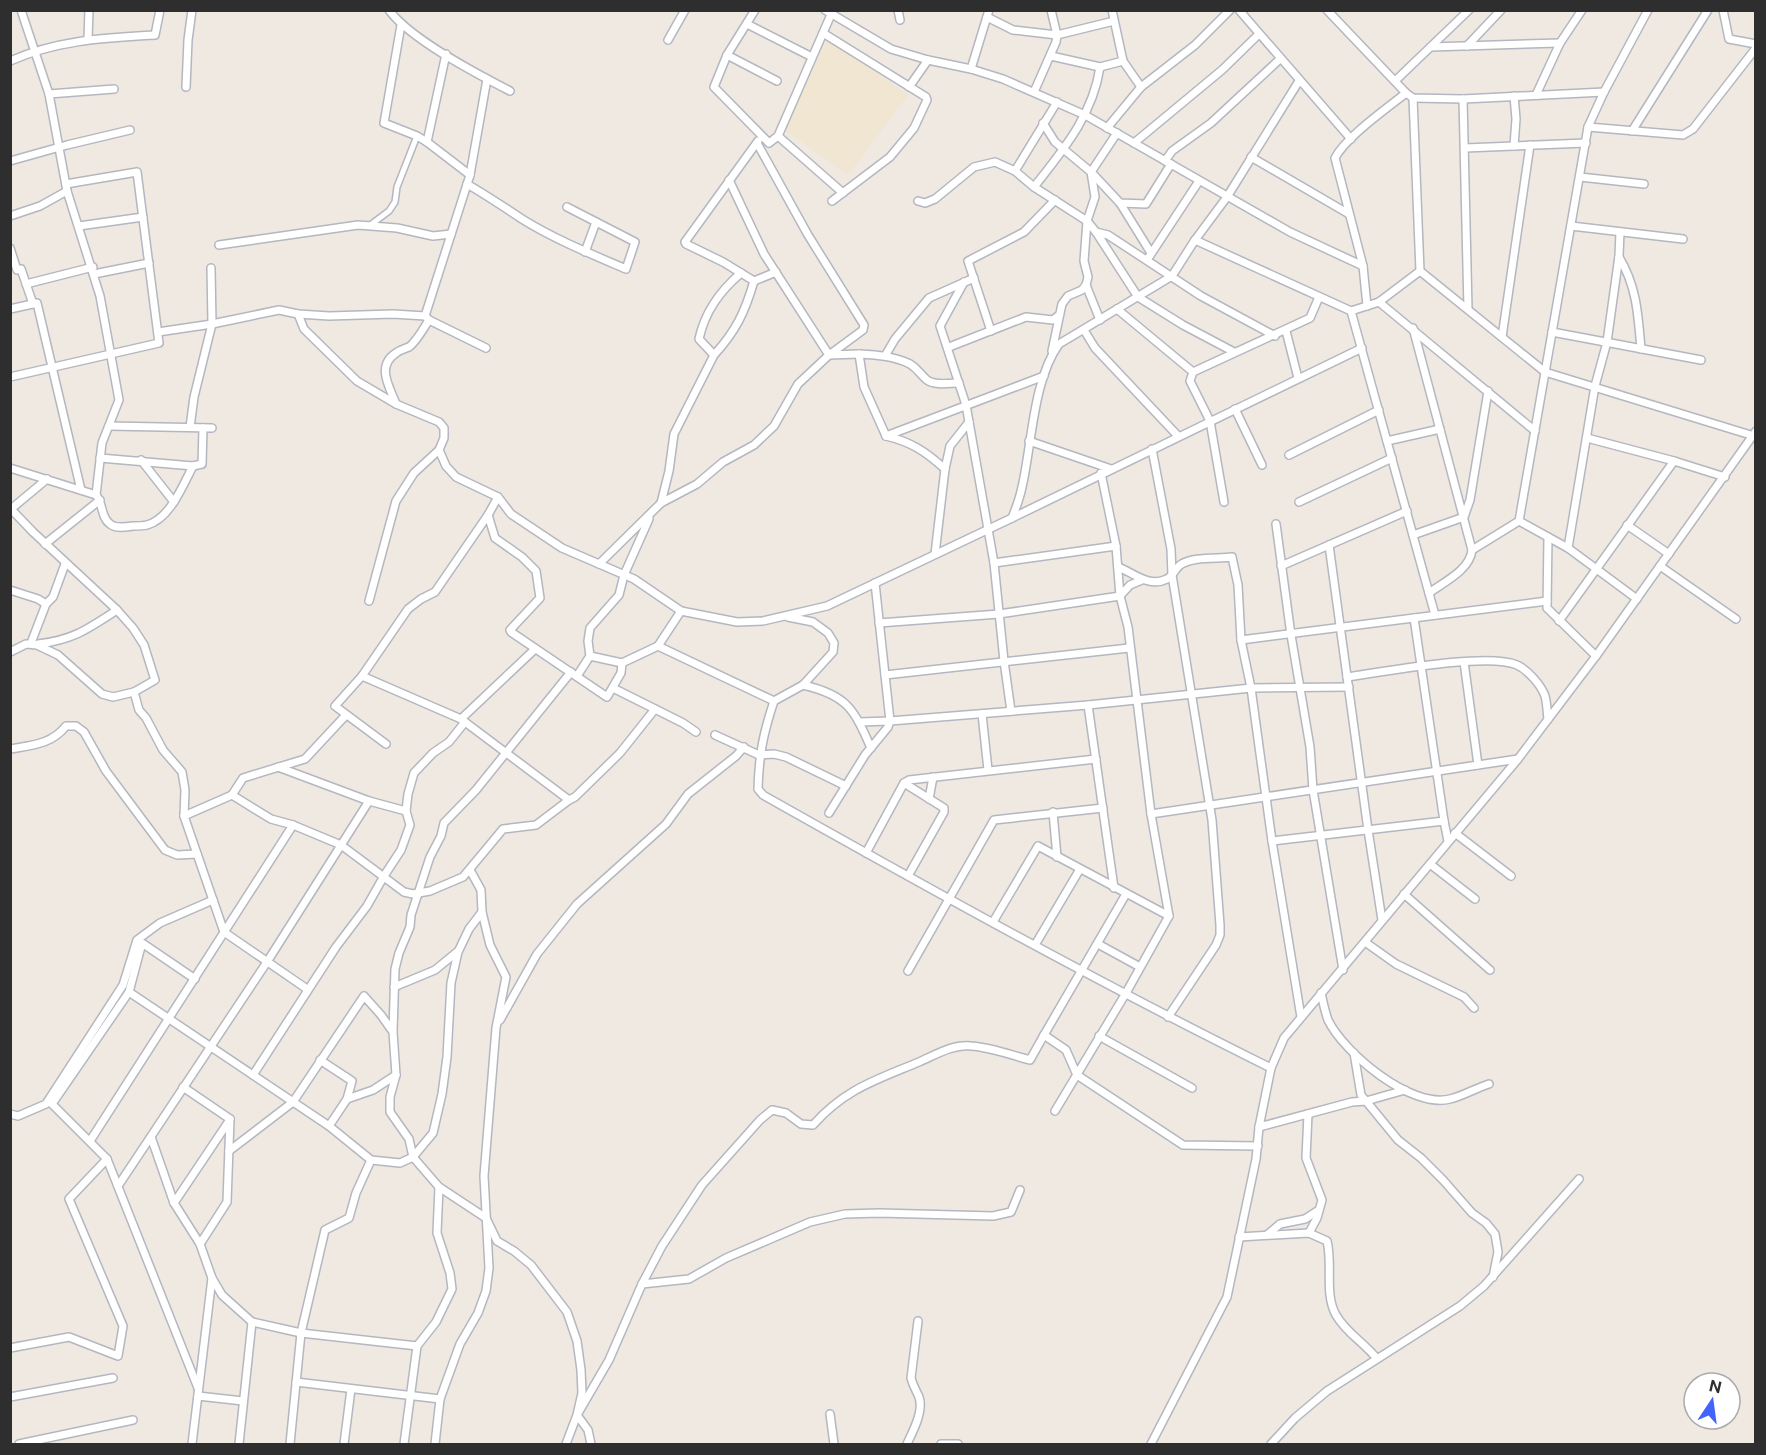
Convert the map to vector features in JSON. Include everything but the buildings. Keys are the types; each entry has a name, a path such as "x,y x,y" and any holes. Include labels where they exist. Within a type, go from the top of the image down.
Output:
{"street":[{"path":"21,10 49,94 67,188 94,271 119,400 102,442 100,458 98,497 106,520 112,526 124,527 148,525 158,519 174,502 193,466"},
{"path":"88,39 89,10"},
{"path":"10,62 34,51 88,39 154,35 160,10"},
{"path":"186,87 192,10"},
{"path":"389,10 401,25 510,91"},
{"path":"668,40 685,10"},
{"path":"599,564 661,502 697,484 723,462 754,445 774,426 798,384 829,355 863,330 864,325 808,236 760,140 714,87 727,55 755,10"},
{"path":"898,10 900,20"},
{"path":"1034,92 1051,56 1057,35 1051,10"},
{"path":"1112,10 1123,61 1141,87"},
{"path":"1107,128 1141,87 1195,45 1230,10"},
{"path":"1239,10 1351,139"},
{"path":"1327,10 1413,98 1463,99 1604,92"},
{"path":"1467,46 1502,10"},
{"path":"1536,94 1560,43 1582,10"},
{"path":"1472,550 1519,521 1588,127 1648,10"},
{"path":"1632,131 1708,10"},
{"path":"1588,127 1683,135 1693,129 1755,46 1729,39 1724,10"},
{"path":"1395,81 1468,11"},
{"path":"760,140 769,144 778,136 830,12 891,49 971,69 1034,92 1085,115 1290,232 1363,266"},
{"path":"971,69 988,14 1013,30 1057,35 1114,21"},
{"path":"747,24 812,57"},
{"path":"401,25 384,123 417,135 470,176"},
{"path":"823,33 927,99 914,128 890,157 832,201"},
{"path":"1134,143 1222,70 1259,34"},
{"path":"1431,47 1560,43"},
{"path":"428,142 446,54"},
{"path":"727,55 777,81"},
{"path":"1051,56 1100,67 1123,61"},
{"path":"1120,203 1146,204 1172,151 1211,123 1280,59"},
{"path":"909,87 928,60"},
{"path":"1034,187 1064,149 1085,115 1097,85 1100,67"},
{"path":"396,404 384,376 384,368 389,358 409,347 427,318 470,176 487,79"},
{"path":"1051,355 1059,344 1172,276 1227,196 1299,81"},
{"path":"49,94 114,89"},
{"path":"1367,306 1363,266 1335,158 1351,139 1406,93"},
{"path":"1514,96 1516,119 1514,146"},
{"path":"1151,1444 1227,1297 1258,1146 1259,1127 1270,1068 1284,1038 1518,759 1596,656 1754,434 1545,372 1420,271 1413,98"},
{"path":"1463,99 1468,309"},
{"path":"1015,171 1042,123 1057,102"},
{"path":"1042,123 1055,142 1091,172 1120,203 1151,253"},
{"path":"10,161 130,130"},
{"path":"1012,518 1022,488 1029,441 1051,355 1058,316 1068,296 1082,290 1088,277 1084,261 1087,221 1095,197 1091,172 1117,133"},
{"path":"369,226 389,211 395,202 397,187 417,135"},
{"path":"778,136 843,193"},
{"path":"754,281 685,242 760,140"},
{"path":"1465,148 1586,143"},
{"path":"1502,337 1530,145"},
{"path":"1251,157 1348,214"},
{"path":"918,201 926,203 935,199 974,167 995,162 1015,171 1034,187 1087,221 1138,297 1183,325 1234,352"},
{"path":"10,216 40,206 67,188 136,172 159,343 10,377"},
{"path":"1580,177 1644,184"},
{"path":"729,180 764,254 829,355"},
{"path":"1146,260 1200,181"},
{"path":"467,184 522,219 585,252 626,269 635,242 567,207"},
{"path":"991,331 968,261 1024,232 1055,200"},
{"path":"79,226 143,217"},
{"path":"585,252 596,222"},
{"path":"219,245 358,225 397,228 433,236 452,234"},
{"path":"1571,226 1683,239"},
{"path":"1096,232 1108,235 1201,296 1275,336"},
{"path":"1568,548 1595,386 1606,342 1619,256 1620,232"},
{"path":"1195,240 1351,312 1380,302 1420,271"},
{"path":"11,249 17,270 21,269 33,304"},
{"path":"1619,256 1629,274 1636,299 1641,349"},
{"path":"26,284 149,263"},
{"path":"190,427 194,397 212,324 211,268"},
{"path":"661,502 669,471 674,434 714,355 731,337 739,323 754,281 776,272"},
{"path":"714,355 699,339 702,329 714,301 741,273"},
{"path":"885,356 895,339 929,298 974,278"},
{"path":"964,282 940,326 949,347 966,405 994,563 1011,711"},
{"path":"1086,285 1100,320"},
{"path":"1224,502 1210,421 1190,381 1193,372 1310,318 1319,297"},
{"path":"1380,302 1535,431"},
{"path":"10,309 37,303 81,490"},
{"path":"1117,309 1193,372"},
{"path":"158,332 279,310 298,314 427,318 486,348"},
{"path":"1351,312 1435,615"},
{"path":"298,314 304,329 357,381 396,404 439,422 444,428 444,438 439,450 414,474 396,501 369,601"},
{"path":"949,347 1026,317 1053,320 1058,316"},
{"path":"1413,328 1472,550 1471,559 1466,566 1429,593"},
{"path":"1084,330 1095,348 1178,436"},
{"path":"1286,331 1298,378"},
{"path":"1552,332 1701,360"},
{"path":"439,450 446,466 456,477 498,497 511,514 562,548 634,579 681,611 737,622 764,621 827,606 1362,348"},
{"path":"859,354 864,387 886,436"},
{"path":"829,355 885,356 909,363 921,371 926,379 934,383 959,383"},
{"path":"886,436 1044,376"},
{"path":"1464,518 1470,500 1488,392"},
{"path":"1235,409 1262,465"},
{"path":"1289,454 1379,410"},
{"path":"935,554 950,446 969,422"},
{"path":"109,426 212,428"},
{"path":"100,458 193,466 202,464 202,428"},
{"path":"1387,441 1440,429"},
{"path":"886,436 908,442 927,453 945,469"},
{"path":"1587,438 1725,477"},
{"path":"1029,441 1111,469"},
{"path":"1152,449 1171,549 1172,575 1215,839 1220,935 1216,945 1168,1017"},
{"path":"1299,502 1392,458"},
{"path":"141,460 174,502"},
{"path":"1558,621 1674,461"},
{"path":"10,468 98,497"},
{"path":"1055,1111 1169,916 1150,814 1128,627 1120,596 1116,546 1101,473"},
{"path":"34,644 58,655 102,694 112,697 134,692 156,680 144,645 133,628 117,610 65,564 11,508 47,480"},
{"path":"45,544 98,497"},
{"path":"386,744 335,706 362,676 408,609 435,592 498,497"},
{"path":"1281,566 1407,511"},
{"path":"488,514 495,538 522,557 536,571 540,598 510,630 607,697 621,673 622,663"},
{"path":"566,1444 577,1415 582,1393 577,1341 567,1312 531,1265 497,1241 486,1218 438,1186 413,1157 409,1139 390,1112 390,1097 396,1075 393,1032 395,969 430,857 441,836 444,823 476,790 506,751 590,656 588,641 591,628 619,595 624,575 651,514"},
{"path":"1413,535 1464,518"},
{"path":"1519,521 1568,548 1637,599"},
{"path":"1276,524 1310,747 1313,790 1343,970"},
{"path":"1627,525 1669,554"},
{"path":"1548,537 1547,608 1596,656"},
{"path":"1329,545 1382,920"},
{"path":"994,563 1116,546"},
{"path":"879,623 999,614 1120,596 1130,585 1142,580 1160,581 1172,575 1181,565 1193,561 1232,557 1238,585 1241,640 1251,688 1265,797 1301,1017"},
{"path":"34,644 46,604 53,597 65,564"},
{"path":"1660,566 1736,619"},
{"path":"1118,567 1142,580"},
{"path":"829,813 890,721 875,583"},
{"path":"10,590 46,604"},
{"path":"1241,640 1547,601"},
{"path":"10,652 34,644 60,642 77,635 117,610"},
{"path":"590,656 622,663 658,646 681,611"},
{"path":"782,616 813,622 828,633 834,643 833,652 803,685 774,701 764,729 759,755 758,789 763,795 1168,1017 1270,1068"},
{"path":"1414,618 1448,841"},
{"path":"658,646 774,701"},
{"path":"253,1075 336,947 367,906 401,850 410,825 406,811 414,773 433,753 449,742 463,721 535,648"},
{"path":"885,675 1129,648"},
{"path":"1347,677 1497,660 1518,666 1534,678 1545,695 1548,719"},
{"path":"1464,662 1478,765"},
{"path":"362,676 463,721 569,800"},
{"path":"803,685 832,694 845,702 859,722 871,748"},
{"path":"859,722 1088,705 1251,688 1349,687"},
{"path":"613,688 696,732"},
{"path":"134,692 139,710 146,718 163,750 182,772 185,790 184,816 224,933 308,989"},
{"path":"1088,705 1114,888"},
{"path":"232,795 271,819 293,825 340,845 404,892 419,894 463,878 502,828 536,825 575,797 620,753 655,709"},
{"path":"982,714 988,770"},
{"path":"184,816 232,795 243,778 305,759 346,715"},
{"path":"10,749 38,744 58,736 66,726 76,726 84,732 106,771 165,850 177,855 197,854"},
{"path":"715,735 759,755 774,754 786,757 846,786"},
{"path":"496,1028 537,954 577,904 666,824 688,794 744,747"},
{"path":"866,853 904,783 909,780 1096,759"},
{"path":"1150,814 1518,759"},
{"path":"278,767 369,801 406,811"},
{"path":"929,799 933,777"},
{"path":"904,783 944,808 944,812 908,876"},
{"path":"118,1186 267,962 369,801"},
{"path":"908,971 994,820 1103,808"},
{"path":"1053,812 1057,857"},
{"path":"1272,841 1444,821"},
{"path":"90,1141 293,825"},
{"path":"1455,833 1512,876"},
{"path":"993,922 1038,846 1169,916"},
{"path":"1430,864 1475,899"},
{"path":"1035,945 1080,869"},
{"path":"435,1444 440,1399 460,1344 478,1313 486,1291 489,1268 484,1176 496,1028 506,977 490,945 482,912 481,890 470,870"},
{"path":"577,1415 609,1360 642,1284 662,1246 702,1185 760,1120 772,1110 786,1113 801,1124 813,1125 833,1105 870,1081 954,1047 972,1046 1030,1060 1126,894"},
{"path":"1404,894 1490,970"},
{"path":"10,1114 18,1116 46,1104 123,985 137,940 160,923 213,900"},
{"path":"129,992 329,1126 371,1160 400,1163 413,1157 433,1134 442,1095 447,1057 451,983 458,952 469,929 482,912"},
{"path":"1365,942 1396,964 1464,997 1474,1008"},
{"path":"195,979 142,943 129,992 52,1104 107,1158 198,1392"},
{"path":"1098,944 1140,967"},
{"path":"394,987 435,970 458,952"},
{"path":"1321,993 1328,1019 1341,1039 1384,1078 1406,1090 1430,1099 1449,1100 1489,1084"},
{"path":"229,1150 293,1102 364,996 393,1032"},
{"path":"1044,1035 1066,1050 1077,1076 1183,1145 1258,1146"},
{"path":"1099,1036 1192,1088"},
{"path":"1354,1053 1361,1095 1398,1140 1436,1173 1472,1213 1486,1223 1495,1234 1498,1252 1492,1277"},
{"path":"320,1060 352,1081 347,1099 329,1126"},
{"path":"347,1099 373,1090 396,1075"},
{"path":"183,1087 230,1119"},
{"path":"1259,1127 1406,1090"},
{"path":"1308,1114 1306,1158 1322,1200 1309,1233"},
{"path":"200,1244 227,1202 230,1119"},
{"path":"174,1203 230,1119"},
{"path":"151,1137 174,1203 200,1244 212,1278 222,1295 252,1322 301,1333 417,1346"},
{"path":"10,1348 69,1337 118,1356 123,1326 69,1199 107,1158"},
{"path":"290,1444 301,1333 325,1230 349,1218 356,1193 371,1160"},
{"path":"1271,1444 1294,1419 1327,1391 1419,1330 1460,1306 1484,1286 1579,1179"},
{"path":"404,1444 417,1346 436,1322 452,1288 450,1273 437,1233 438,1186"},
{"path":"642,1284 689,1279 726,1258 810,1222 845,1214 993,1216 1006,1214 1011,1212 1020,1190"},
{"path":"1268,1235 1280,1224 1305,1219 1319,1210"},
{"path":"1239,1237 1309,1233 1327,1241 1331,1299 1335,1313 1348,1332 1377,1359"},
{"path":"192,1444 212,1278"},
{"path":"907,1444 917,1419 920,1399 911,1378 918,1321"},
{"path":"239,1444 252,1322"},
{"path":"10,1397 113,1378"},
{"path":"296,1382 440,1399"},
{"path":"344,1444 351,1389"},
{"path":"198,1392 243,1401"},
{"path":"830,1414 834,1444"},
{"path":"577,1415 588,1430 591,1444"},
{"path":"19,1444 133,1420"},
{"path":"940,1444 958,1444"}],"shaded area":[{"path":"828,38 908,95 848,175 785,130"}]}
